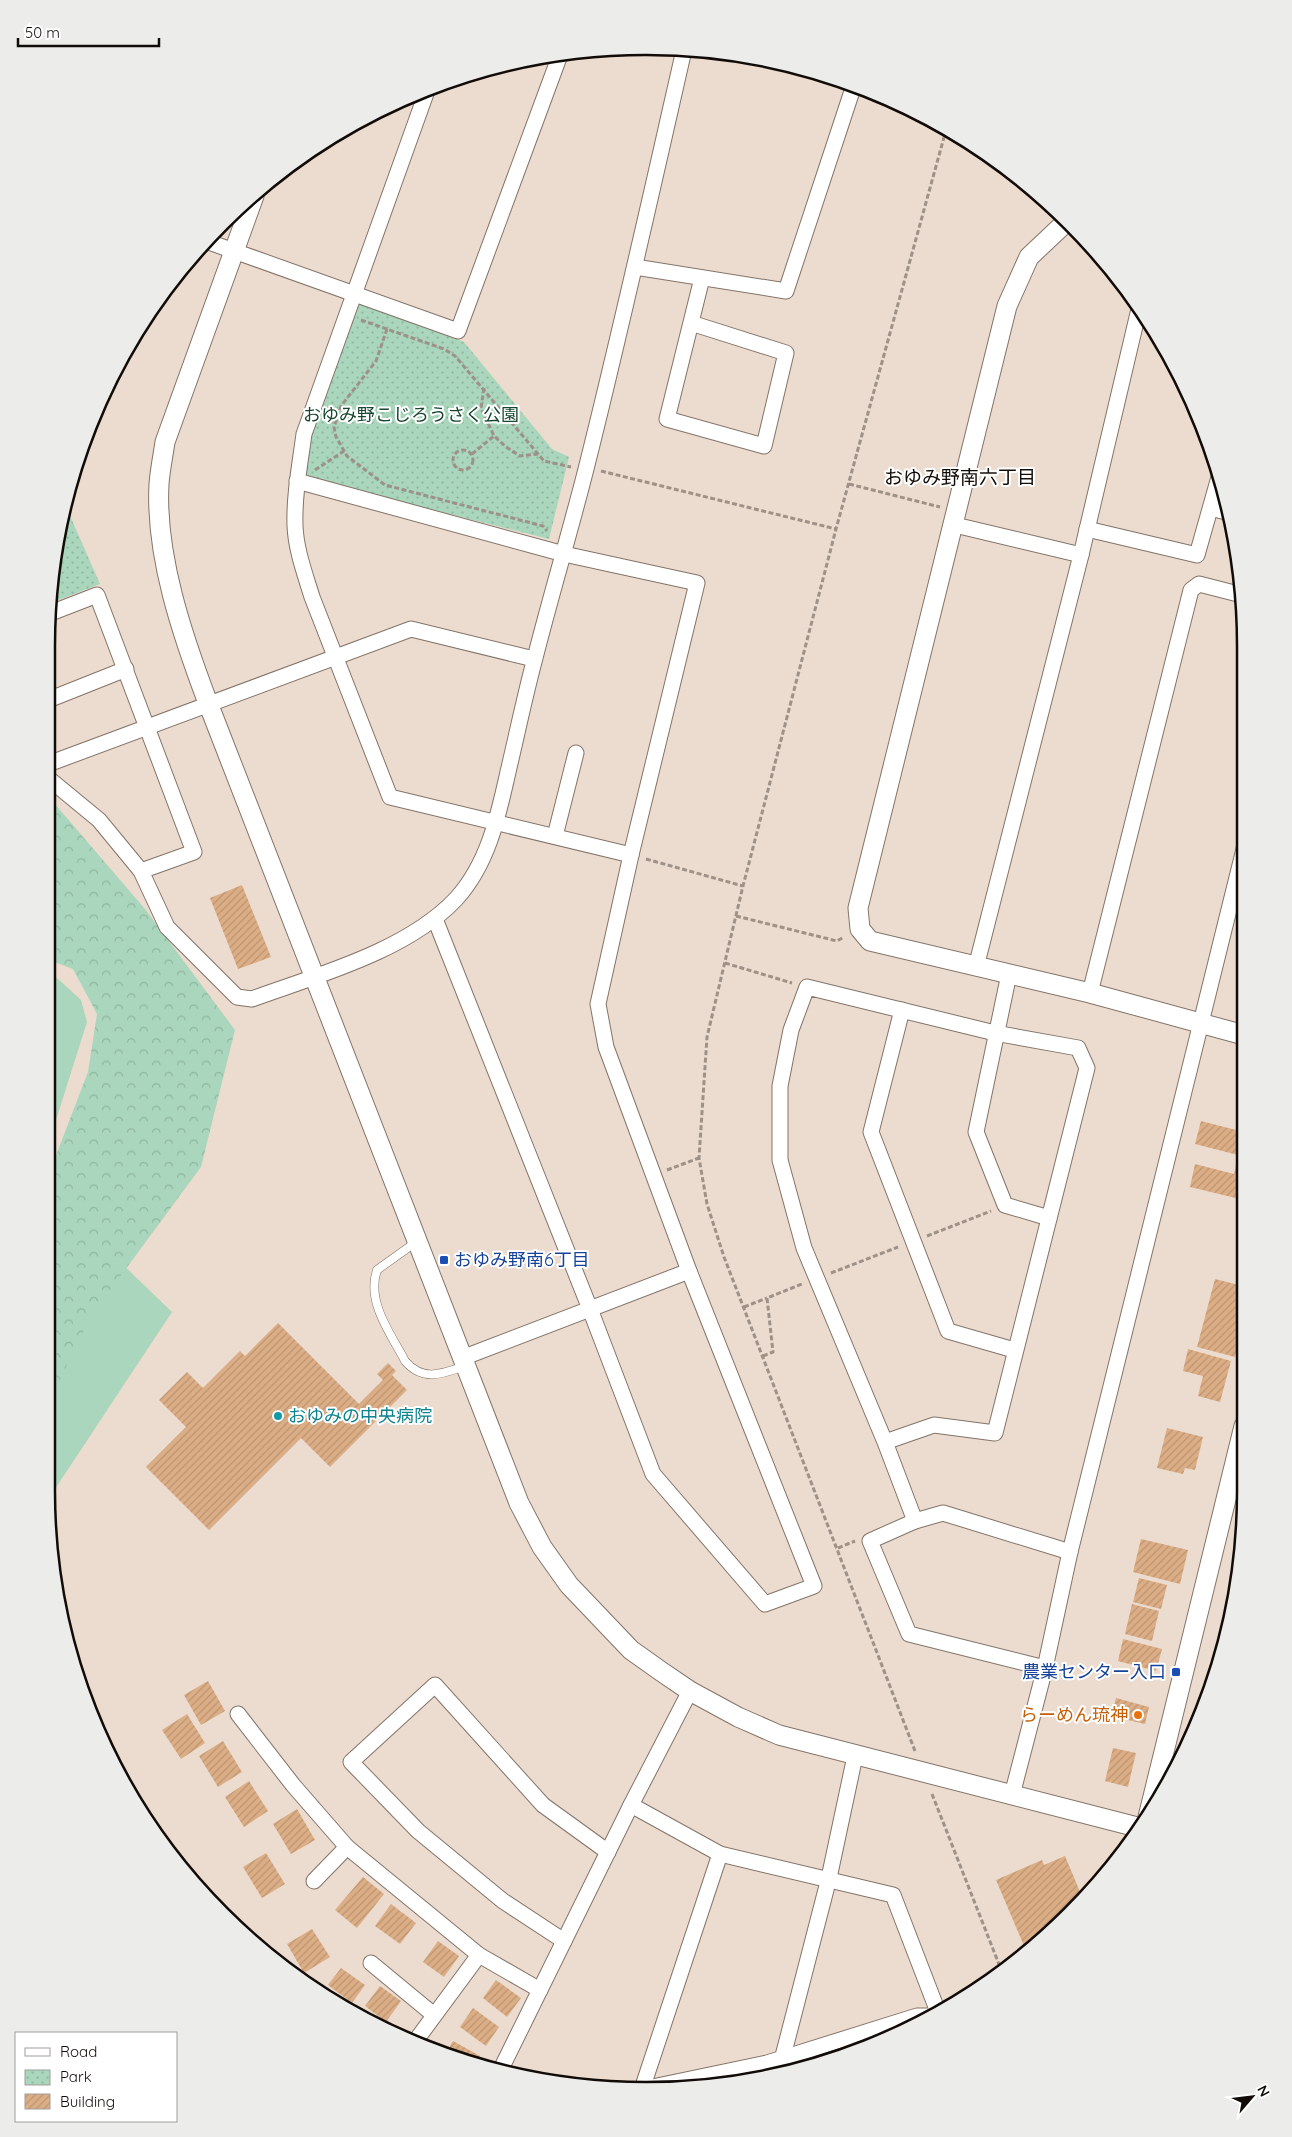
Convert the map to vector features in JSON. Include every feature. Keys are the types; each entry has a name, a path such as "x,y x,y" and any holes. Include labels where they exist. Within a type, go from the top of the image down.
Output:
{"street":[{"path":"55,784 99,820 141,871 167,927 237,997 252,999 383,949 409,936 435,919 457,898 472,878 484,856 497,822 534,659 564,554 635,267 683,56"},
{"path":"213,244 458,331 557,62"},
{"path":"635,267 786,291 852,92"},
{"path":"424,98 304,434 295,527 303,566 335,656 390,797 631,855"},
{"path":"250,208 165,442 159,484 161,527 181,633 418,1241 463,1362 519,1503 542,1547 569,1585 624,1643 690,1691 738,1717 778,1735 1132,1826"},
{"path":"1062,226 1029,257 1007,306 858,908 860,929 870,941 1090,993 1237,1032"},
{"path":"691,323 786,353 764,446 667,419 702,278"},
{"path":"976,967 1081,555 1137,318"},
{"path":"298,481 564,554 697,583 631,855 598,1004 606,1047 653,1175 814,1586 765,1604 653,1474 590,1309 435,919"},
{"path":"1087,530 1197,555 1218,510"},
{"path":"954,525 1081,555"},
{"path":"1090,993 1190,590 1199,584 1235,593"},
{"path":"56,611 97,595 194,852 141,871"},
{"path":"55,761 411,629 534,659"},
{"path":"55,697 126,670"},
{"path":"555,836 576,753"},
{"path":"1012,1795 1045,1668 1070,1552 1237,877"},
{"path":"1009,974 995,1033 976,1132 1005,1206 1050,1218"},
{"path":"885,1442 934,1425 995,1433 1014,1350 1088,1068 1078,1048 995,1033 806,987 791,1030 780,1086 780,1160 804,1248 885,1442 915,1521"},
{"path":"902,1010 871,1132 948,1331 1014,1350"},
{"path":"463,1362 590,1309 689,1271"},
{"path":"1154,1792 1237,1455"},
{"path":"1045,1668 909,1634 870,1540 915,1521 943,1513 1070,1552"},
{"path":"564,1941 503,1901 418,1831 351,1762 435,1685 543,1805 608,1852"},
{"path":"503,2064 631,1805 690,1691"},
{"path":"238,1714 293,1785 347,1848 479,1955 540,1990"},
{"path":"783,2056 829,1878 855,1756"},
{"path":"631,1805 720,1854 829,1878 893,1895 936,2006"},
{"path":"314,1882 347,1848"},
{"path":"643,2082 720,1854"},
{"path":"418,2036 479,1955"},
{"path":"370,1963 434,2015"},
{"path":"682,2081 767,2063 783,2056 916,2016"}],"lane":[{"path":"418,1241 377,1270 374,1286 375,1301 405,1361 411,1368 427,1376 436,1376 463,1362"}],"path":[{"path":"944,136 836,529 736,916 707,1037 699,1158 707,1204 744,1307 999,1965"},
{"path":"347,315 444,349 455,356 544,461 564,467 586,467 836,529"},
{"path":"387,329 376,361 341,406 334,427 336,437 344,451 356,464 385,485 543,526 564,554"},
{"path":"484,388 481,408 494,436 506,448 520,456 538,454"},
{"path":"472,454 494,436"},
{"path":"468,450 472,454 473,464 464,470 455,466 452,461 457,451 468,450"},
{"path":"298,481 344,451"},
{"path":"631,855 744,886"},
{"path":"736,916 836,941 860,929"},
{"path":"725,963 806,987"},
{"path":"653,1175 699,1158"},
{"path":"744,1307 1005,1206"},
{"path":"763,1356 773,1352 767,1298"}],"green space":[{"name":"おゆみ野こじろうさく公園","path":"357,301 464,342 552,449 569,457 549,539 305,478 311,429"},
{"path":"70,515 100,584 57,601"},
{"path":"55,804 145,909 235,1030 201,1167 91,1316 55,1390 55,1158 88,1072 97,1014 73,969 55,962"},
{"path":"55,977 81,1000 87,1022 55,1123"},
{"path":"55,1175 64,1208 172,1312 55,1489"}],"building":[{"path":"242,885 271,957 238,969 210,898"},
{"path":"1201,1121 1237,1130 1237,1155 1195,1144"},
{"path":"1237,1160 1237,1198 1190,1187 1195,1164 1234,1174"},
{"path":"1215,1279 1237,1284 1237,1349 1235,1357 1197,1347"},
{"name":"おゆみの中央病院","path":"278,1323 359,1404 383,1380 377,1374 388,1363 396,1371 392,1375 407,1390 330,1467 301,1438 209,1530 146,1467 186,1427 159,1400 187,1372 203,1388 240,1351 245,1356"},
{"path":"1188,1349 1231,1361 1220,1402 1198,1396 1203,1376 1183,1371"},
{"path":"1167,1428 1203,1437 1195,1470 1185,1468 1183,1474 1157,1468"},
{"path":"1141,1539 1188,1550 1180,1584 1133,1572"},
{"path":"1139,1578 1167,1585 1161,1609 1133,1602"},
{"path":"1132,1604 1159,1611 1152,1641 1125,1634"},
{"path":"1123,1639 1162,1649 1156,1671 1118,1661"},
{"path":"208,1681 225,1711 201,1725 184,1695"},
{"path":"1116,1698 1149,1707 1145,1724 1111,1716"},
{"path":"187,1714 205,1743 181,1759 162,1730"},
{"path":"223,1741 242,1772 218,1787 199,1756"},
{"path":"1113,1748 1136,1753 1128,1787 1105,1781"},
{"path":"249,1781 268,1811 244,1827 225,1797"},
{"path":"297,1809 315,1840 291,1854 273,1824"},
{"path":"266,1853 285,1884 262,1898 243,1867"},
{"path":"1065,1856 1080,1892 1024,1945 996,1880 1042,1860 1044,1865"},
{"path":"363,1877 384,1894 357,1928 335,1910"},
{"path":"391,1904 416,1923 400,1944 375,1926"},
{"path":"312,1929 330,1957 304,1973 287,1944"},
{"path":"438,1941 459,1956 444,1977 423,1962"},
{"path":"341,1968 365,1985 352,2003 328,1985"},
{"path":"496,1980 521,1998 507,2017 483,1998"},
{"path":"380,1986 401,2001 386,2022 365,2006"},
{"path":"473,2008 499,2027 486,2046 460,2027"},
{"path":"453,2041 480,2056 479,2058 449,2048"}],"place":[{"name":"おゆみ野南6丁目","path":"444,1260"},
{"name":"おゆみの中央病院","path":"278,1416"},
{"name":"農業センター入口","path":"1176,1672"},
{"name":"らーめん琉神","path":"1138,1715"}],"district":[{"name":"おゆみ野南六丁目","path":"960,477"}]}
